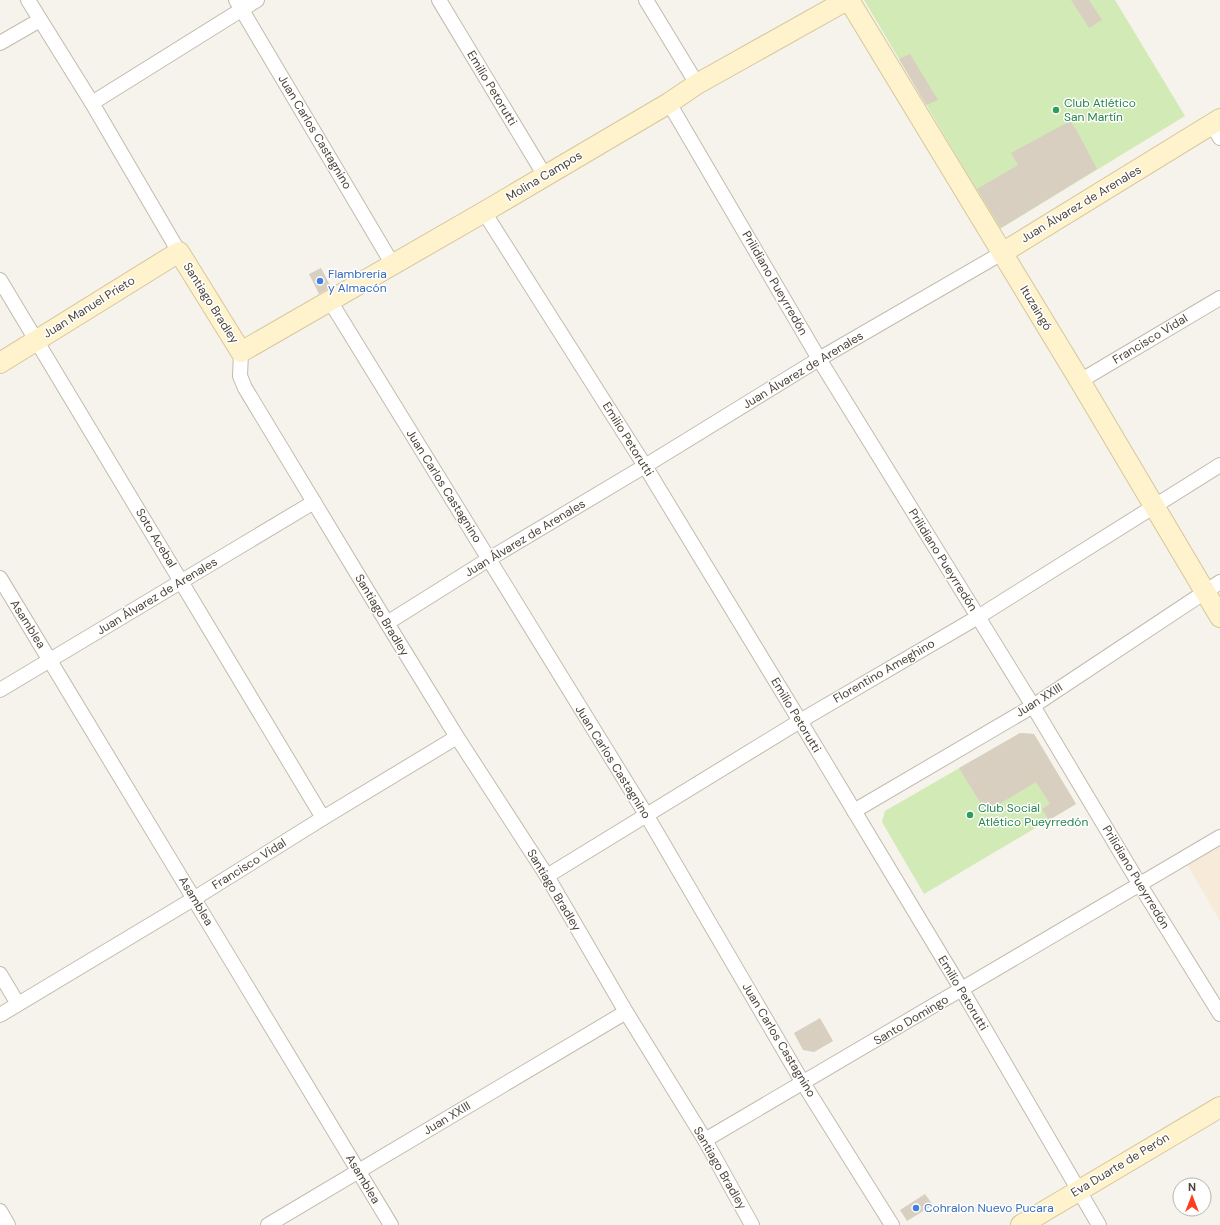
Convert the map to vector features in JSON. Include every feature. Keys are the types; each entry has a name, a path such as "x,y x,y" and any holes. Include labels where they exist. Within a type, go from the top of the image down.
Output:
{"street":[{"name":"Santiago Bradley","path":"28,0 92,103 179,252 241,352 240,376 245,388 457,737 547,876 626,1012 705,1140 752,1225"},
{"path":"92,103 239,5 257,0"},
{"name":"Emilio Petorutti","path":"439,0 545,176"},
{"path":"646,0 697,84"},
{"name":"Molina Campos","path":"241,352 484,212 697,84 848,0"},
{"name":"Ituzaingó","path":"848,0 1080,381 1154,506 1212,587 1220,617"},
{"name":"Juan Carlos Castagnino","path":"239,5 393,265"},
{"path":"0,43 40,20"},
{"name":"Prilidiano Pueyrredón","path":"669,102 819,359 1033,706 1140,885 1220,1014"},
{"name":"Juan Álvarez de Arenales","path":"387,623 489,559 645,466 819,359 1217,127"},
{"name":"Emilio Petorutti","path":"484,212 645,466 800,721 962,990 1099,1225"},
{"name":"Juan Manuel Prieto","path":"0,363 179,252"},
{"name":"Soto Acebal","path":"0,280 323,818"},
{"name":"Francisco Vidal","path":"1080,381 1220,298"},
{"name":"Juan Carlos Castagnino","path":"330,301 647,816 803,1083 892,1225"},
{"name":"Florentino Ameghino","path":"547,876 800,721 978,617 1220,465"},
{"name":"Juan Álvarez de Arenales","path":"0,690 314,502"},
{"name":"Asamblea","path":"0,578 391,1225"},
{"name":"Juan XXIII","path":"854,811 1033,706 1212,587"},
{"name":"Francisco Vidal","path":"0,1015 457,737"},
{"name":"Santo Domingo","path":"705,1140 1220,838"},
{"path":"0,974 18,1004"},
{"name":"Juan XXIII","path":"268,1225 626,1012"},
{"name":"Eva Duarte de Perón","path":"1021,1225 1220,1107"},
{"path":"0,1211 8,1225"}],"shaded area":[{"path":"1220,845 1220,921 1187,864"}],"green space":[{"name":"Club Atlético San Martín","path":"864,0 1115,0 1185,116 1000,229"},
{"name":"Club Social Atlético Pueyrredón","path":"1020,733 1034,734 1076,804 924,894 882,822 885,811"}],"building":[{"path":"1071,0 1089,0 1102,20 1089,28"},
{"path":"910,54 938,100 926,105 899,59"},
{"path":"1070,121 1097,169 1001,228 977,189 1018,165 1011,153"},
{"name":"Flambreria y Almacón","path":"321,268 331,287 319,294 309,274"},
{"path":"1020,733 1034,734 1076,804 1049,820 1042,809 1050,804 1036,782 986,812 959,768"},
{"path":"820,1018 833,1041 814,1052 803,1050 794,1033"},
{"name":"Cohralon Nuevo Pucara","path":"925,1194 933,1205 907,1221 900,1210"}],"place":[{"name":"Club Atlético San Martín","path":"1056,110"},
{"name":"Flambreria y Almacón","path":"320,281"},
{"name":"Club Social Atlético Pueyrredón","path":"970,815"},
{"name":"Cohralon Nuevo Pucara","path":"916,1208"}]}
